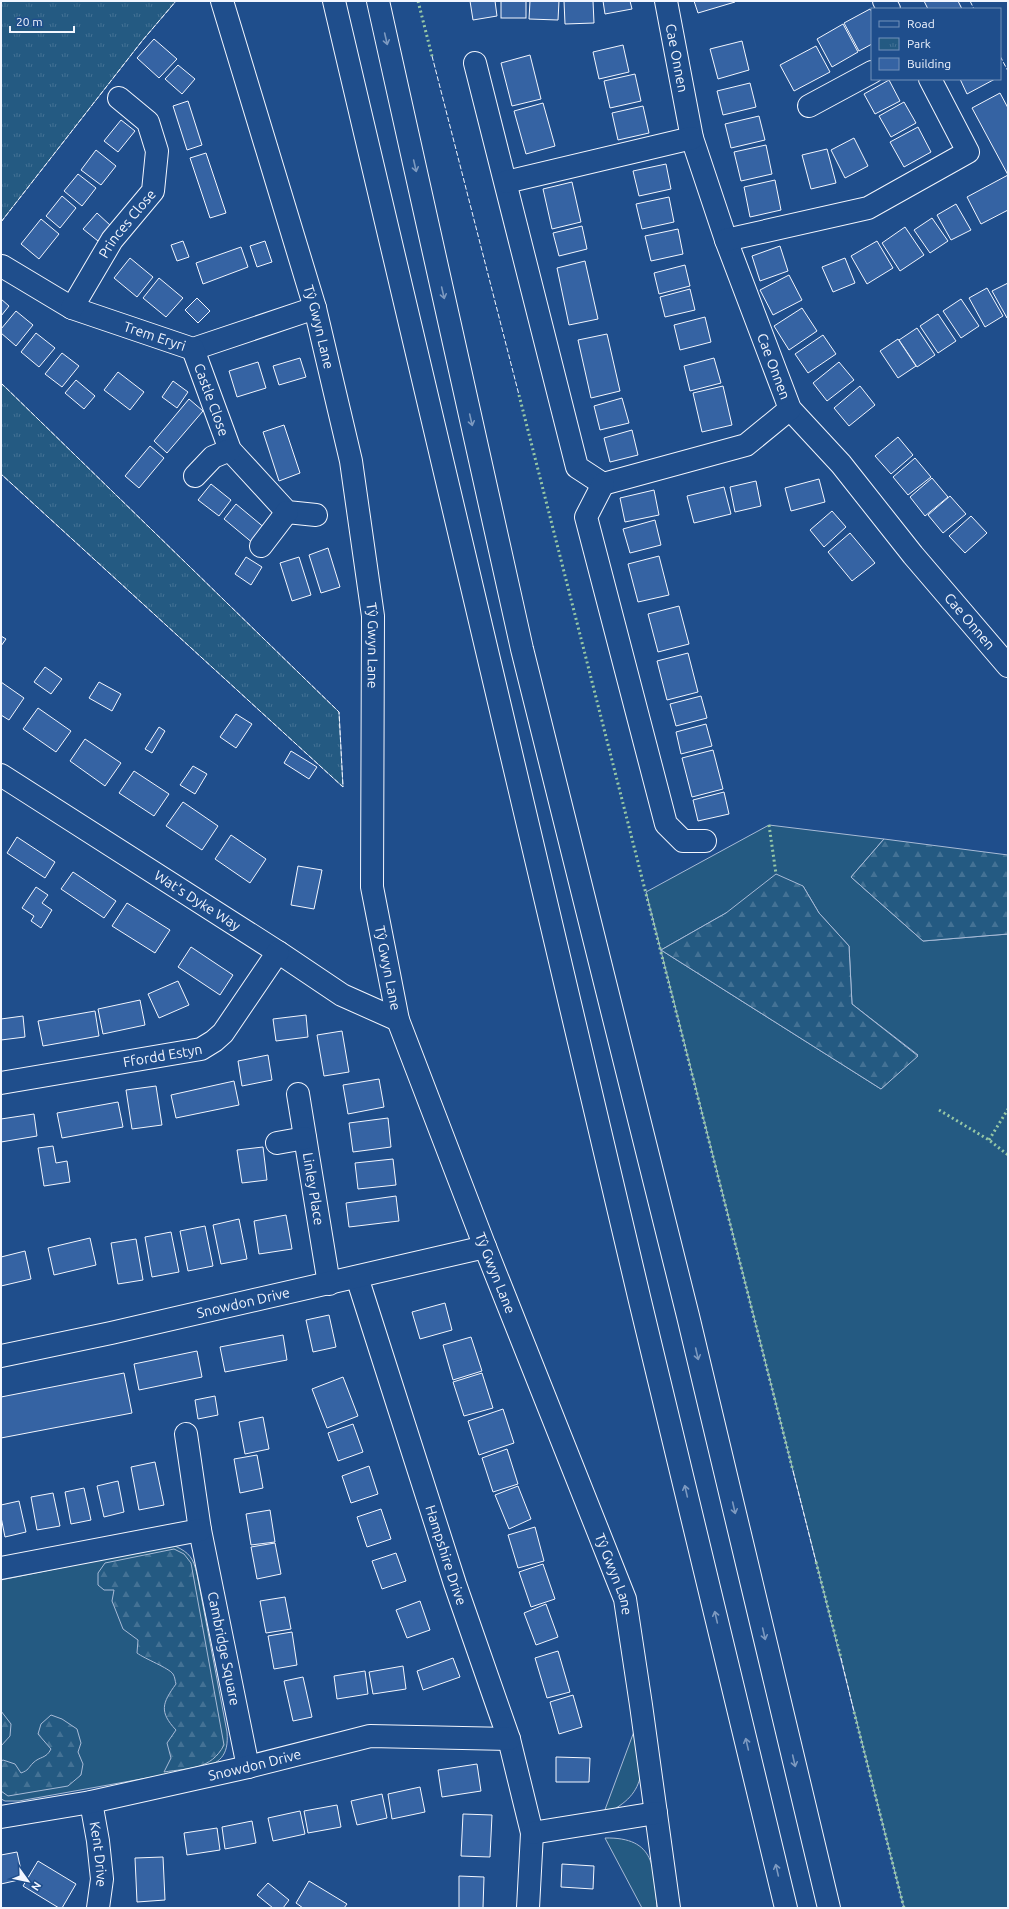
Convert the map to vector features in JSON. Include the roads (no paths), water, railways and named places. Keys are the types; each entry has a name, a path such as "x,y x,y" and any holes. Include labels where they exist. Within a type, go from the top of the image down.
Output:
{"main road":[{"name":"Tŷ Gwyn Lane","path":"222,1 315,308 352,461 373,616 372,887 398,1020 485,1247 625,1599 669,1908"},
{"path":"334,1 637,1286 786,1908"},
{"path":"378,1 522,649 690,1324 829,1908"},
{"name":"Cae Onnen","path":"666,1 692,138 726,240 790,409 841,464 914,555 1008,666"},
{"path":"475,63 577,467 603,484"},
{"path":"808,106 871,73"},
{"path":"726,240 868,208 968,152 931,80"},
{"name":"Princes Close","path":"72,308 112,240 153,191 157,151 148,122 119,98"},
{"path":"506,182 692,138"},
{"name":"Trem Eryri","path":"2,266 72,308 193,349 315,308"},
{"name":"Castle Close","path":"193,349 230,450 287,512"},
{"path":"705,841 683,841 666,824 586,517 603,484 746,445 790,409"},
{"name":"Castle Close","path":"195,476 213,457 230,450"},
{"path":"261,546 287,512 316,515"},
{"name":"Wat's Dyke Way","path":"1,775 278,952 342,995 398,1020"},
{"name":"Ffordd Estyn","path":"1,1083 201,1049 214,1042 223,1033 278,952"},
{"name":"Linley Place","path":"298,1094 329,1284"},
{"path":"277,1143 305,1138"},
{"name":"Snowdon Drive","path":"1,1356 329,1284 485,1247"},
{"name":"Hampshire Drive","path":"358,1277 455,1584 509,1739 532,1833 528,1908"},
{"name":"Cambridge Square","path":"186,1434 200,1530 248,1767"},
{"path":"1,1568 200,1530"},
{"name":"Snowdon Drive","path":"1,1817 91,1802 248,1767 370,1736 509,1739"},
{"name":"Kent Drive","path":"91,1802 102,1880 98,1908"},
{"path":"532,1833 656,1813"}]}
